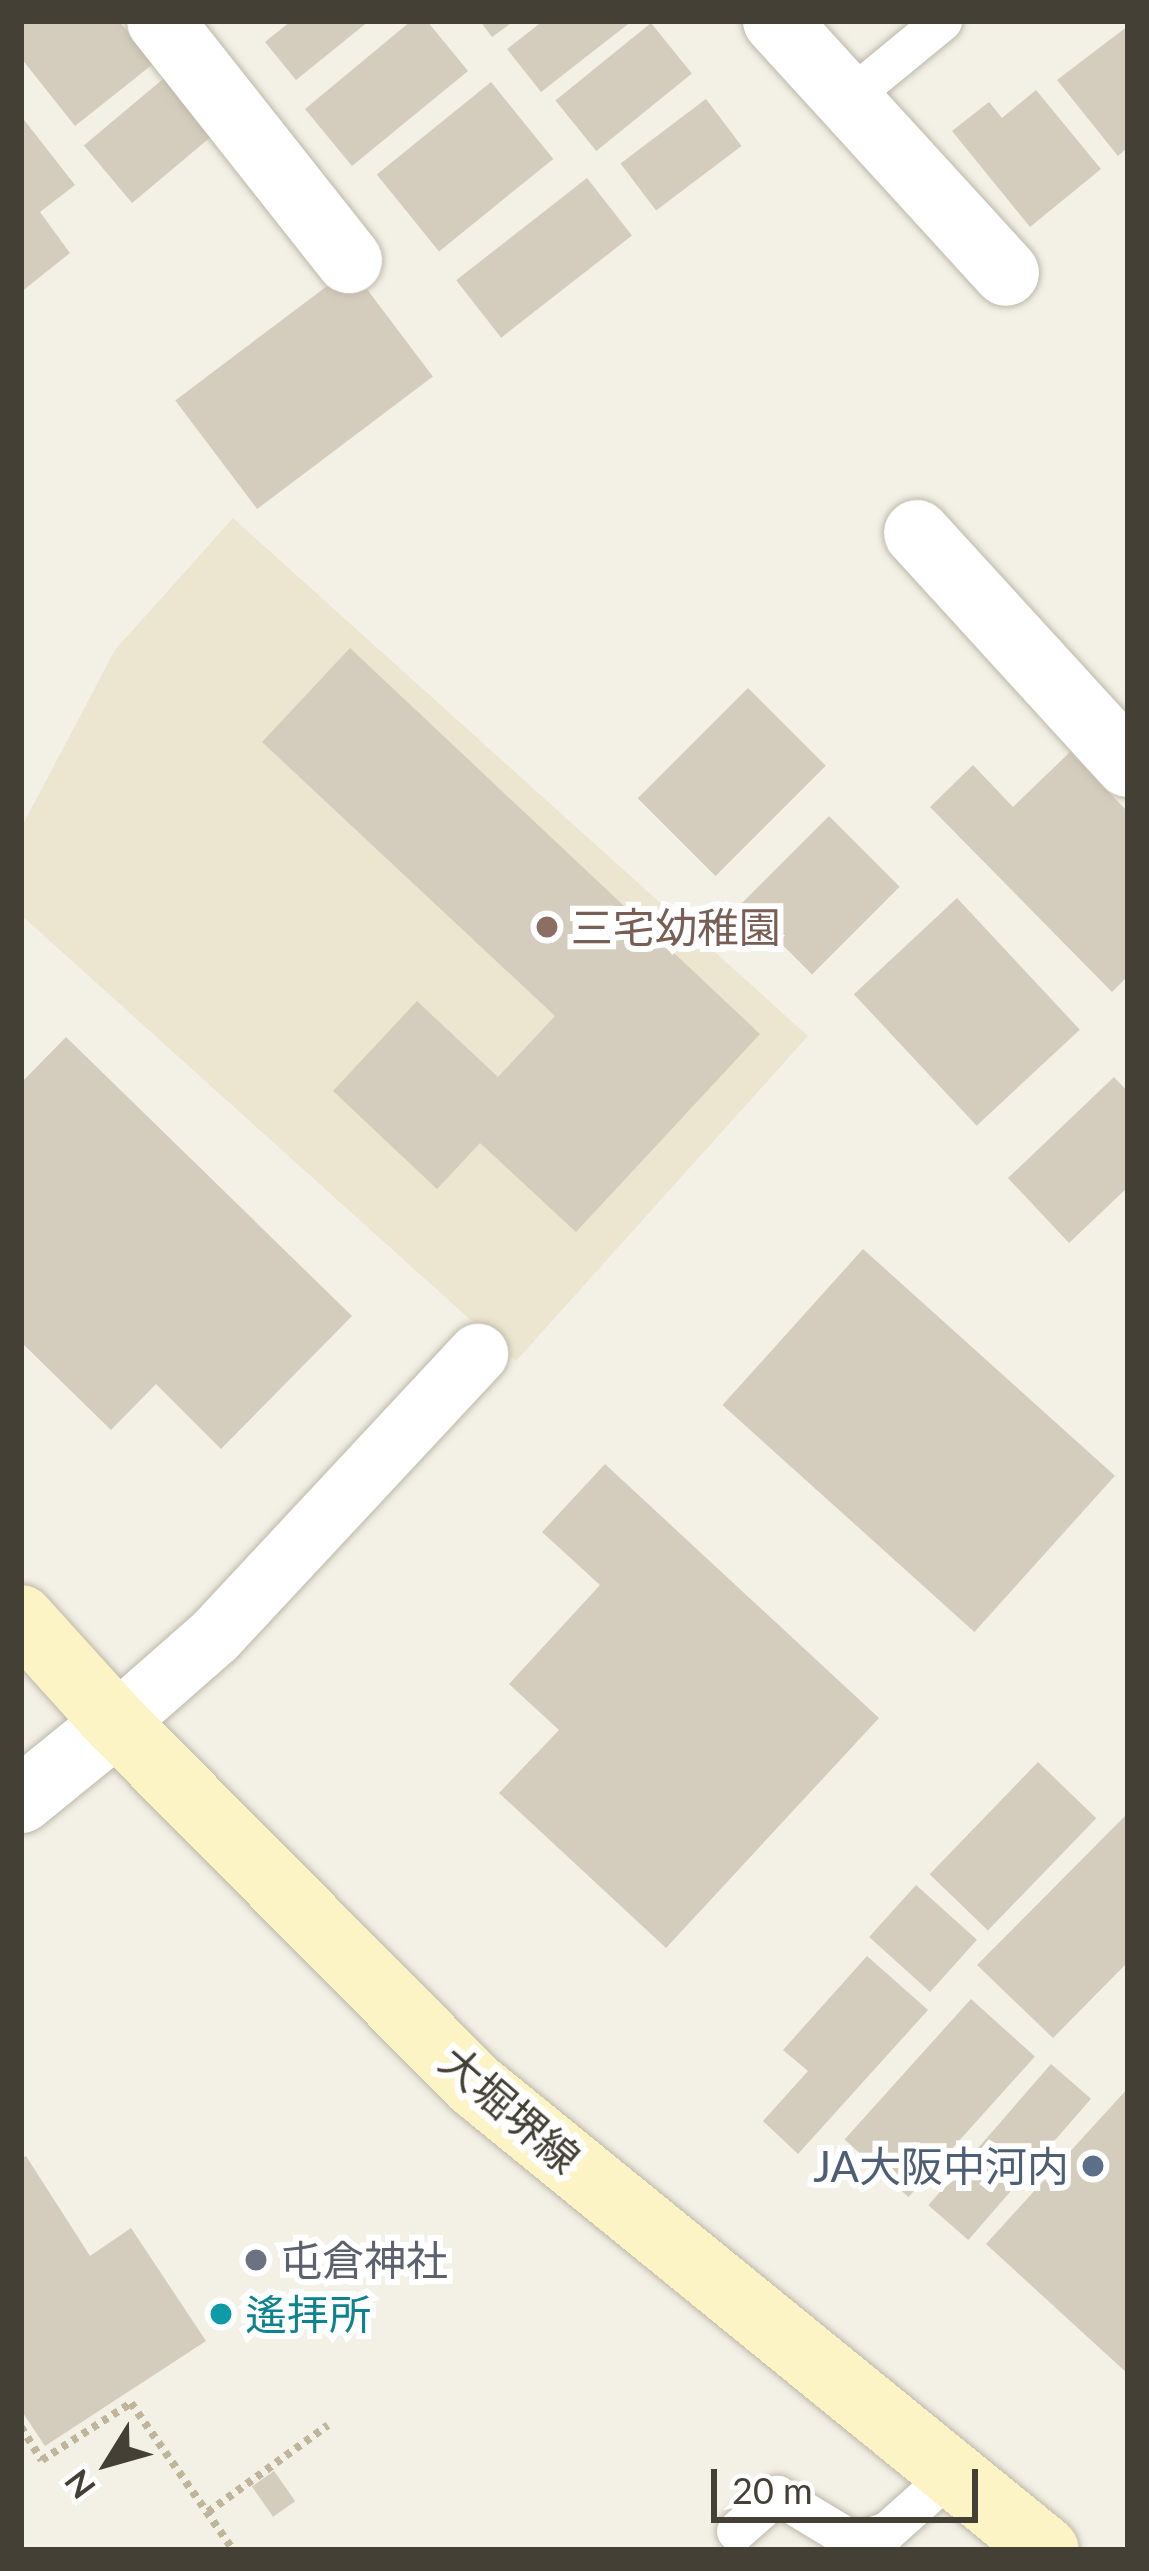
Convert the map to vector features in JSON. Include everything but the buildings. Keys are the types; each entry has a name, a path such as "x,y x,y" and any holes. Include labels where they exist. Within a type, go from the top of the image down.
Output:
{"main road":[{"name":"大堀堺線","path":"21,1618 116,1724 475,2084 1046,2550"}],"street":[{"path":"160,21 349,260"},
{"path":"776,21 1006,273"},
{"path":"917,533 1128,764"},
{"path":"21,1801 214,1636 478,1354"}],"lane":[{"path":"847,99 942,21"},
{"path":"736,2531 777,2494 855,2542 887,2530 952,2474"}],"path":[{"path":"21,2427 42,2459 131,2403 233,2550"},
{"path":"207,2512 328,2426"}],"shaded area":[{"path":"233,518 808,1036 516,1361 21,915 21,828 115,650"}],"place":[{"name":"三宅幼稚園","path":"547,927"},
{"name":"JA大阪中河内","path":"1093,2166"},
{"name":"屯倉神社","path":"256,2260"},
{"name":"遙拝所","path":"221,2314"}]}
